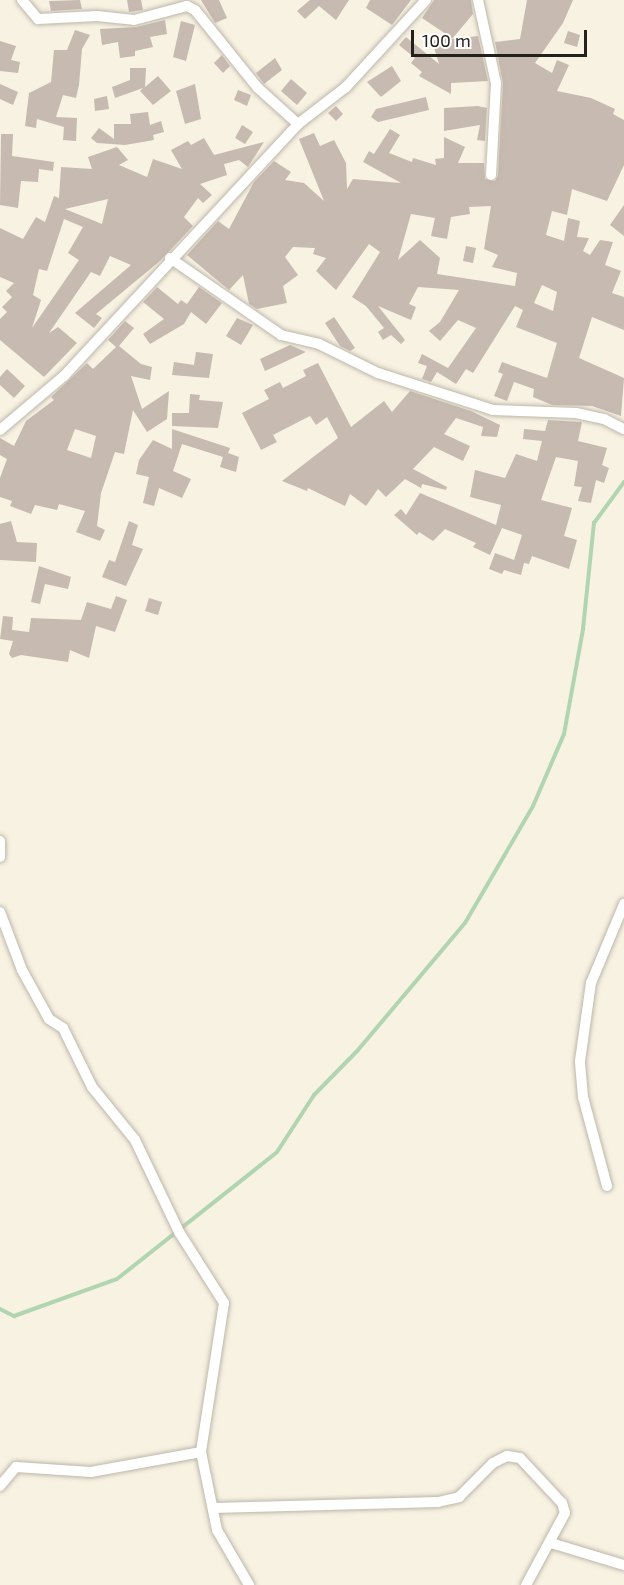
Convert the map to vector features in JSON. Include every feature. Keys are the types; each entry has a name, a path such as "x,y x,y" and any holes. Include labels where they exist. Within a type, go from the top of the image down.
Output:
{"street":[{"path":"22,0 38,19 59,20 97,16 134,20 187,6 195,10 258,87 298,124"},
{"path":"0,430 64,376 170,258 247,182 298,124 346,87 426,0"},
{"path":"478,0 496,83 491,175"},
{"path":"170,258 280,335 319,344 378,373 493,410 576,413 604,418 624,429"},
{"path":"0,841 0,857"},
{"path":"607,1186 583,1097 580,1061 591,982 624,904"},
{"path":"0,912 22,970 49,1019 63,1028 92,1087 135,1140 179,1232 224,1303 201,1452 222,1542 249,1585"},
{"path":"0,1486 16,1467 91,1472 201,1452"},
{"path":"213,1508 438,1502 459,1497 493,1463 507,1456 520,1458 562,1503 563,1521 526,1585"},
{"path":"551,1543 624,1564"}],"building":[{"path":"80,0 82,9 51,11 49,1"},
{"path":"127,0 141,0 143,10 129,12"},
{"path":"201,0 219,0 227,18 215,23"},
{"path":"310,0 349,0 336,20 319,6 305,19 297,11"},
{"path":"370,0 411,0 392,25 366,8"},
{"path":"434,0 471,0 473,14 452,39 478,36 488,81 451,83 451,94 419,76 422,72 411,63 415,58 399,45 406,37 439,64 432,41 449,36 422,18"},
{"path":"527,0 573,0 563,23 535,63 552,73 557,60 569,65 557,91 591,98 615,109 613,114 624,120 624,165 607,201 572,189 567,215 552,211 546,235 564,241 568,218 580,221 577,237 589,238 583,251 590,255 600,240 613,242 605,265 621,271 612,293 624,297 624,330 592,317 579,358 624,378 621,416 592,406 552,405 533,397 534,389 514,382 507,401 494,396 503,374 498,372 502,362 547,378 557,343 516,327 523,310 515,306 473,373 466,369 456,384 437,372 431,382 422,379 427,366 418,363 422,354 448,368 476,328 458,320 440,341 429,331 440,322 459,290 418,287 409,304 416,307 411,320 378,306 405,340 401,344 391,335 383,340 378,332 384,328 366,306 352,297 380,252 369,244 336,290 316,271 326,258 313,254 315,248 293,247 285,257 298,275 283,286 287,303 257,309 249,304 243,275 229,290 187,255 218,221 229,229 254,182 274,161 291,172 285,180 304,183 324,201 299,139 314,133 320,146 334,140 346,163 347,189 353,179 401,183 363,162 369,151 374,154 390,129 400,135 389,153 412,162 413,158 436,165 435,159 444,158 444,137 465,147 458,163 484,163 485,179 495,181 498,175 503,83 495,42 520,39","holes":["491,206 484,249 498,255 492,267 517,273 515,286 437,274 440,258 420,240 398,260 411,214 435,218 431,236 447,239 451,217 470,214 469,207","542,285 557,292 553,311 534,303"]},
{"path":"165,20 167,34 150,37 153,47 135,51 135,56 120,58 118,42 102,45 100,29 136,27"},
{"path":"181,21 195,25 186,61 173,57"},
{"path":"75,30 90,35 82,49 76,98 63,95 56,117 77,118 76,141 63,140 64,127 37,119 36,128 25,126 29,93 51,82 54,50 67,50"},
{"path":"568,31 580,35 577,47 564,43"},
{"path":"0,41 16,46 11,60 20,62 18,73 0,71"},
{"path":"222,55 230,66 223,73 214,63"},
{"path":"275,58 282,70 264,84 256,73"},
{"path":"392,66 401,81 381,97 367,82"},
{"path":"130,68 146,68 145,87 158,76 171,91 153,105 140,91 143,88 115,98 112,87 130,80"},
{"path":"291,79 307,93 297,105 281,91"},
{"path":"0,84 18,92 13,105 0,99"},
{"path":"195,84 201,119 185,124 176,91"},
{"path":"238,90 251,95 247,106 234,100"},
{"path":"107,96 109,109 95,111 94,99"},
{"path":"426,97 429,110 378,122 371,117 376,109"},
{"path":"336,106 343,114 336,121 328,113"},
{"path":"478,106 487,108 485,141 477,140 480,125 444,131 444,108"},
{"path":"148,112 150,125 161,121 164,132 153,135 154,140 125,145 97,143 91,138 99,128 114,139 114,124 131,124 130,114"},
{"path":"242,125 253,132 245,144 235,138"},
{"path":"1,134 13,134 12,156 54,162 53,171 39,169 38,182 21,181 18,208 0,205"},
{"path":"204,138 214,155 264,142 248,167 239,160 224,164 227,175 200,184 212,195 203,203 198,198 184,217 193,226 160,261 96,314 102,318 94,328 75,313 131,265 110,256 100,276 91,272 49,333 58,327 77,343 44,377 0,340 0,319 7,312 2,307 12,297 6,291 14,283 0,277 0,228 23,239 36,217 45,222 54,196 59,198 61,167 92,169 88,157 117,147 128,160 119,165 147,177 153,159 182,169 171,150 188,141 191,145","holes":["108,199 102,224 65,209","64,219 83,227 68,253 79,260 32,328 41,300 33,295 39,269 47,271"]},
{"path":"624,205 624,236 610,225"},
{"path":"466,246 476,248 473,263 463,261"},
{"path":"157,287 178,304 181,300 187,304 199,287 222,303 206,324 191,312 184,324 150,344 143,334 164,319 143,302"},
{"path":"334,317 355,348 350,351 340,346 325,323"},
{"path":"237,318 253,325 241,345 226,336"},
{"path":"125,321 134,328 119,346 141,364 152,367 150,380 131,376 142,409 169,391 167,419 147,432 133,410 124,454 115,452 101,493 97,526 105,530 100,541 76,532 85,511 59,504 57,510 35,505 31,514 10,506 12,501 0,497 0,478 7,459 0,455 0,438 14,446 26,421 54,400 51,397 87,363 93,369 116,347 108,340","holes":["75,429 96,436 91,458 67,450"]},
{"path":"290,345 306,352 265,371 260,359"},
{"path":"196,352 213,354 209,378 172,375 174,362 194,365"},
{"path":"318,363 351,427 384,401 392,412 410,391 471,411 500,425 497,437 481,436 483,427 456,418 444,434 470,446 463,461 434,447 413,469 447,487 446,490 422,484 421,488 405,479 386,497 378,489 366,506 350,494 345,506 308,488 307,491 282,481 338,438 327,417 316,425 310,416 273,435 277,442 261,450 242,413 269,399 264,390 280,382 283,388 306,376 303,370"},
{"path":"7,369 25,386 14,398 0,385 0,377"},
{"path":"190,394 200,395 199,400 223,402 218,428 172,426 172,413 189,413"},
{"path":"548,420 582,422 578,441 607,448 602,465 609,468 604,483 596,480 591,503 578,501 582,487 574,486 578,461 556,457 541,500 572,508 564,536 577,540 569,569 532,556 529,564 524,563 521,575 504,570 502,574 489,569 495,553 514,560 522,535 502,528 490,555 473,547 476,543 445,529 433,541 419,532 417,535 394,515 401,509 406,515 420,493 496,525 501,505 470,497 475,470 505,478 516,454 537,461 542,441 523,439 524,429 545,431"},
{"path":"172,429 230,448 228,453 239,457 236,472 220,467 223,457 182,444 173,471 191,479 182,498 159,488 154,506 143,503 149,477 136,474 139,460 153,440 172,449"},
{"path":"11,521 17,542 37,543 36,562 0,560 0,524"},
{"path":"129,521 138,525 132,545 143,549 126,586 102,577 109,560 115,562"},
{"path":"39,566 71,577 68,589 45,584 40,604 31,602"},
{"path":"116,596 127,600 115,632 96,626 89,658 70,650 68,662 21,655 12,658 9,654 13,641 0,639 3,616 13,617 12,630 29,632 31,618 81,620 87,602 111,609"},
{"path":"149,598 162,602 158,615 145,611"}],"waterway":[{"path":"0,1309 14,1316 117,1279 277,1152 314,1095 358,1050 465,923 533,806 564,734 583,629 594,523 624,482"}]}
